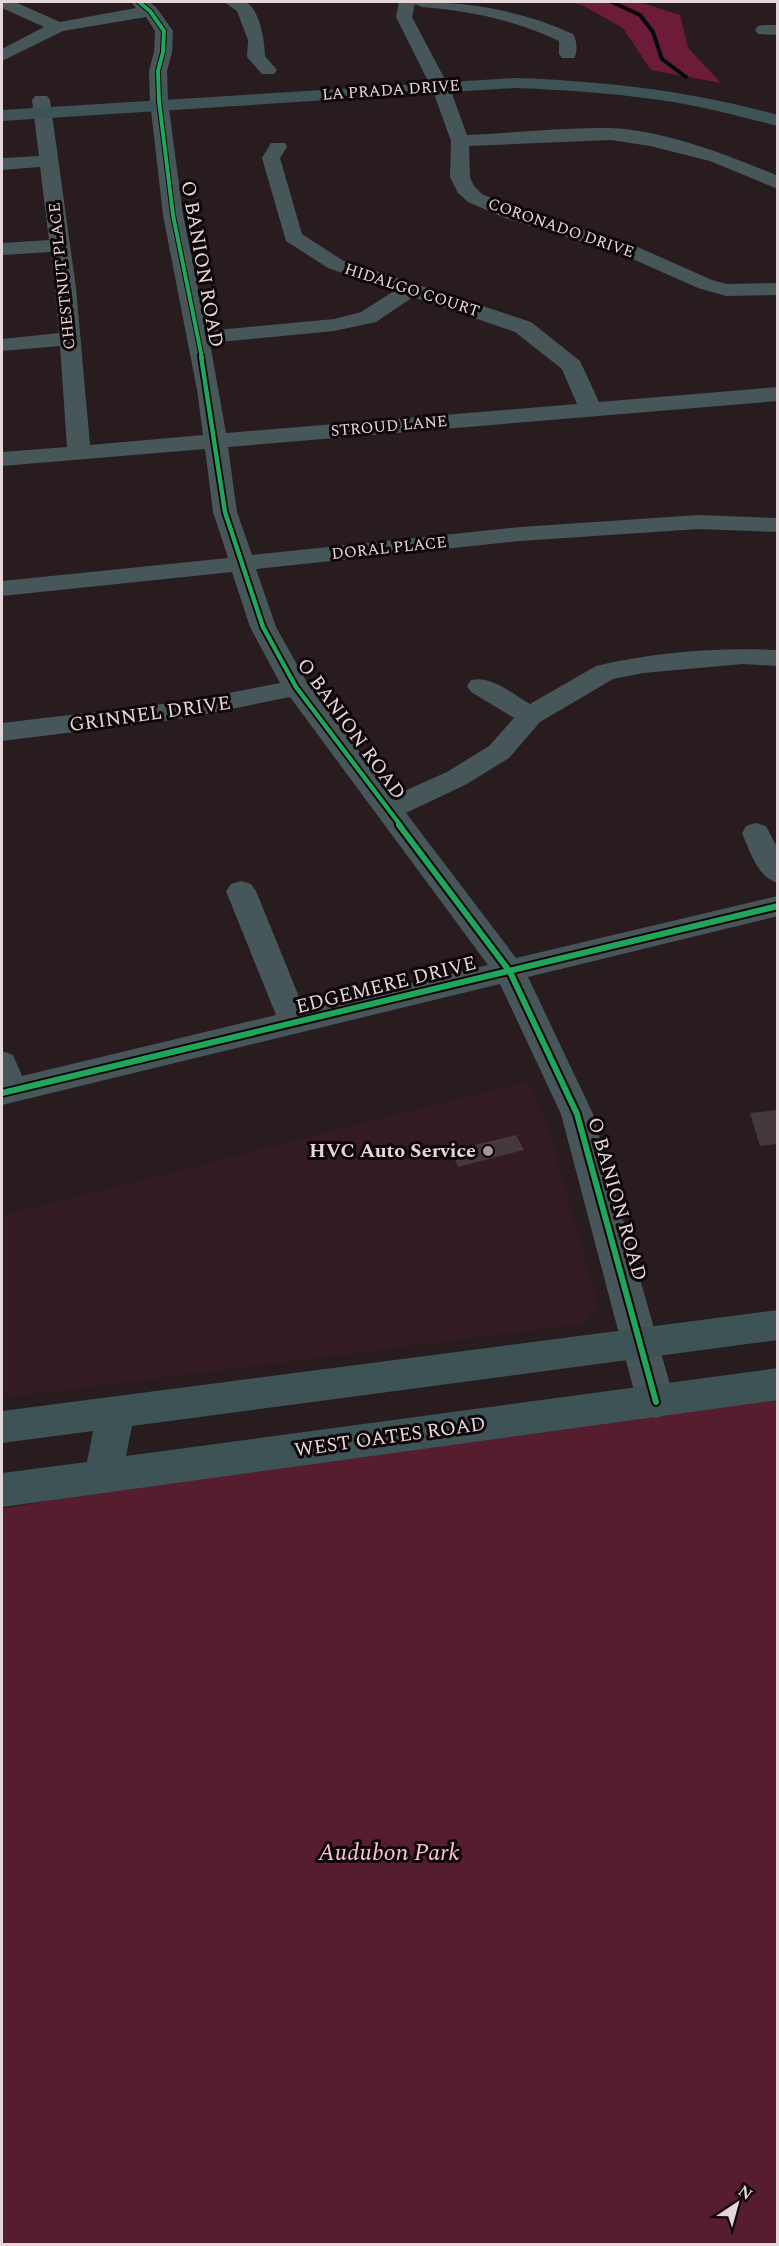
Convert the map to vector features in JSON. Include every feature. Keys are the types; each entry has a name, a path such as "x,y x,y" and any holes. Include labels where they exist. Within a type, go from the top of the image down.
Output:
{"main road":[{"name":"LA PRADA DRIVE","path":"2,102 43,106 159,99 435,80 519,69 612,72 713,88 777,105"},
{"name":"LA PRADA DRIVE","path":"435,80 615,87 695,99 777,121"},
{"name":"LA PRADA DRIVE","path":"2,116 43,106"},
{"path":"2,1427 777,1325"},
{"name":"WEST OATES ROAD","path":"2,1490 777,1384"},
{"path":"103,1475 116,1412"}],"street":[{"path":"2,2 58,27"},
{"path":"232,2 244,8 256,40 256,57 268,70"},
{"name":"CORONADO DRIVE","path":"407,2 404,17 435,80 460,141 460,177 465,189 475,198 512,214 626,249 705,285 726,290 777,289"},
{"path":"422,2 494,11 538,23 567,38 568,54"},
{"path":"2,56 58,27 145,6"},
{"name":"O BANION ROAD","path":"145,6 164,31 164,52 158,71 159,99 173,215 198,338 225,512 263,627 296,687 510,972 577,1114 656,1402"},
{"path":"22,46 43,52"},
{"name":"CHESTNUT PLACE","path":"43,106 60,245 80,452"},
{"path":"460,141 611,134 650,140 708,154 751,170 777,183"},
{"name":"HIDALGO COURT","path":"278,147 271,158 293,237 335,264 523,327 546,343 572,366 591,410"},
{"path":"2,165 50,161"},
{"path":"2,249 60,245"},
{"path":"198,338 334,325 368,317 409,290"},
{"path":"2,345 69,339"},
{"name":"STROUD LANE","path":"2,459 777,394"},
{"name":"DORAL PLACE","path":"2,589 520,534 699,522 777,525"},
{"path":"389,809 457,778 499,752 530,716 605,672 643,665 743,656 777,658"},
{"name":"GRINNEL DRIVE","path":"2,732 151,716 242,702 296,687"},
{"path":"480,687 530,716"},
{"path":"756,833 768,860 777,873"},
{"path":"241,891 295,1024"},
{"name":"EDGEMERE DRIVE","path":"4,1083 295,1024 777,906"}],"shaded area":[{"path":"570,2 639,2 680,15 688,48 721,83 651,70 623,28 584,6"},
{"path":"528,1081 549,1129 598,1307 583,1324 2,1398 2,1216"}],"green space":[{"name":"Audubon Park","path":"777,1397 777,2244 2,2244 2,1509 166,1479"}],"building":[{"path":"777,1110 777,1144 760,1146 750,1113"},
{"name":"HVC Auto Service","path":"516,1135 524,1150 458,1167 451,1151"}],"waterway":[{"path":"612,2 640,15 653,32 662,59 686,77"}],"cycle path":[{"path":"139,2 150,11 164,31 163,52 158,71 159,101 173,215 208,390 225,512 263,627 296,687 510,972 577,1114 656,1402"},
{"path":"2,1093 778,906"}],"place":[{"name":"HVC Auto Service","path":"488,1151"}]}
